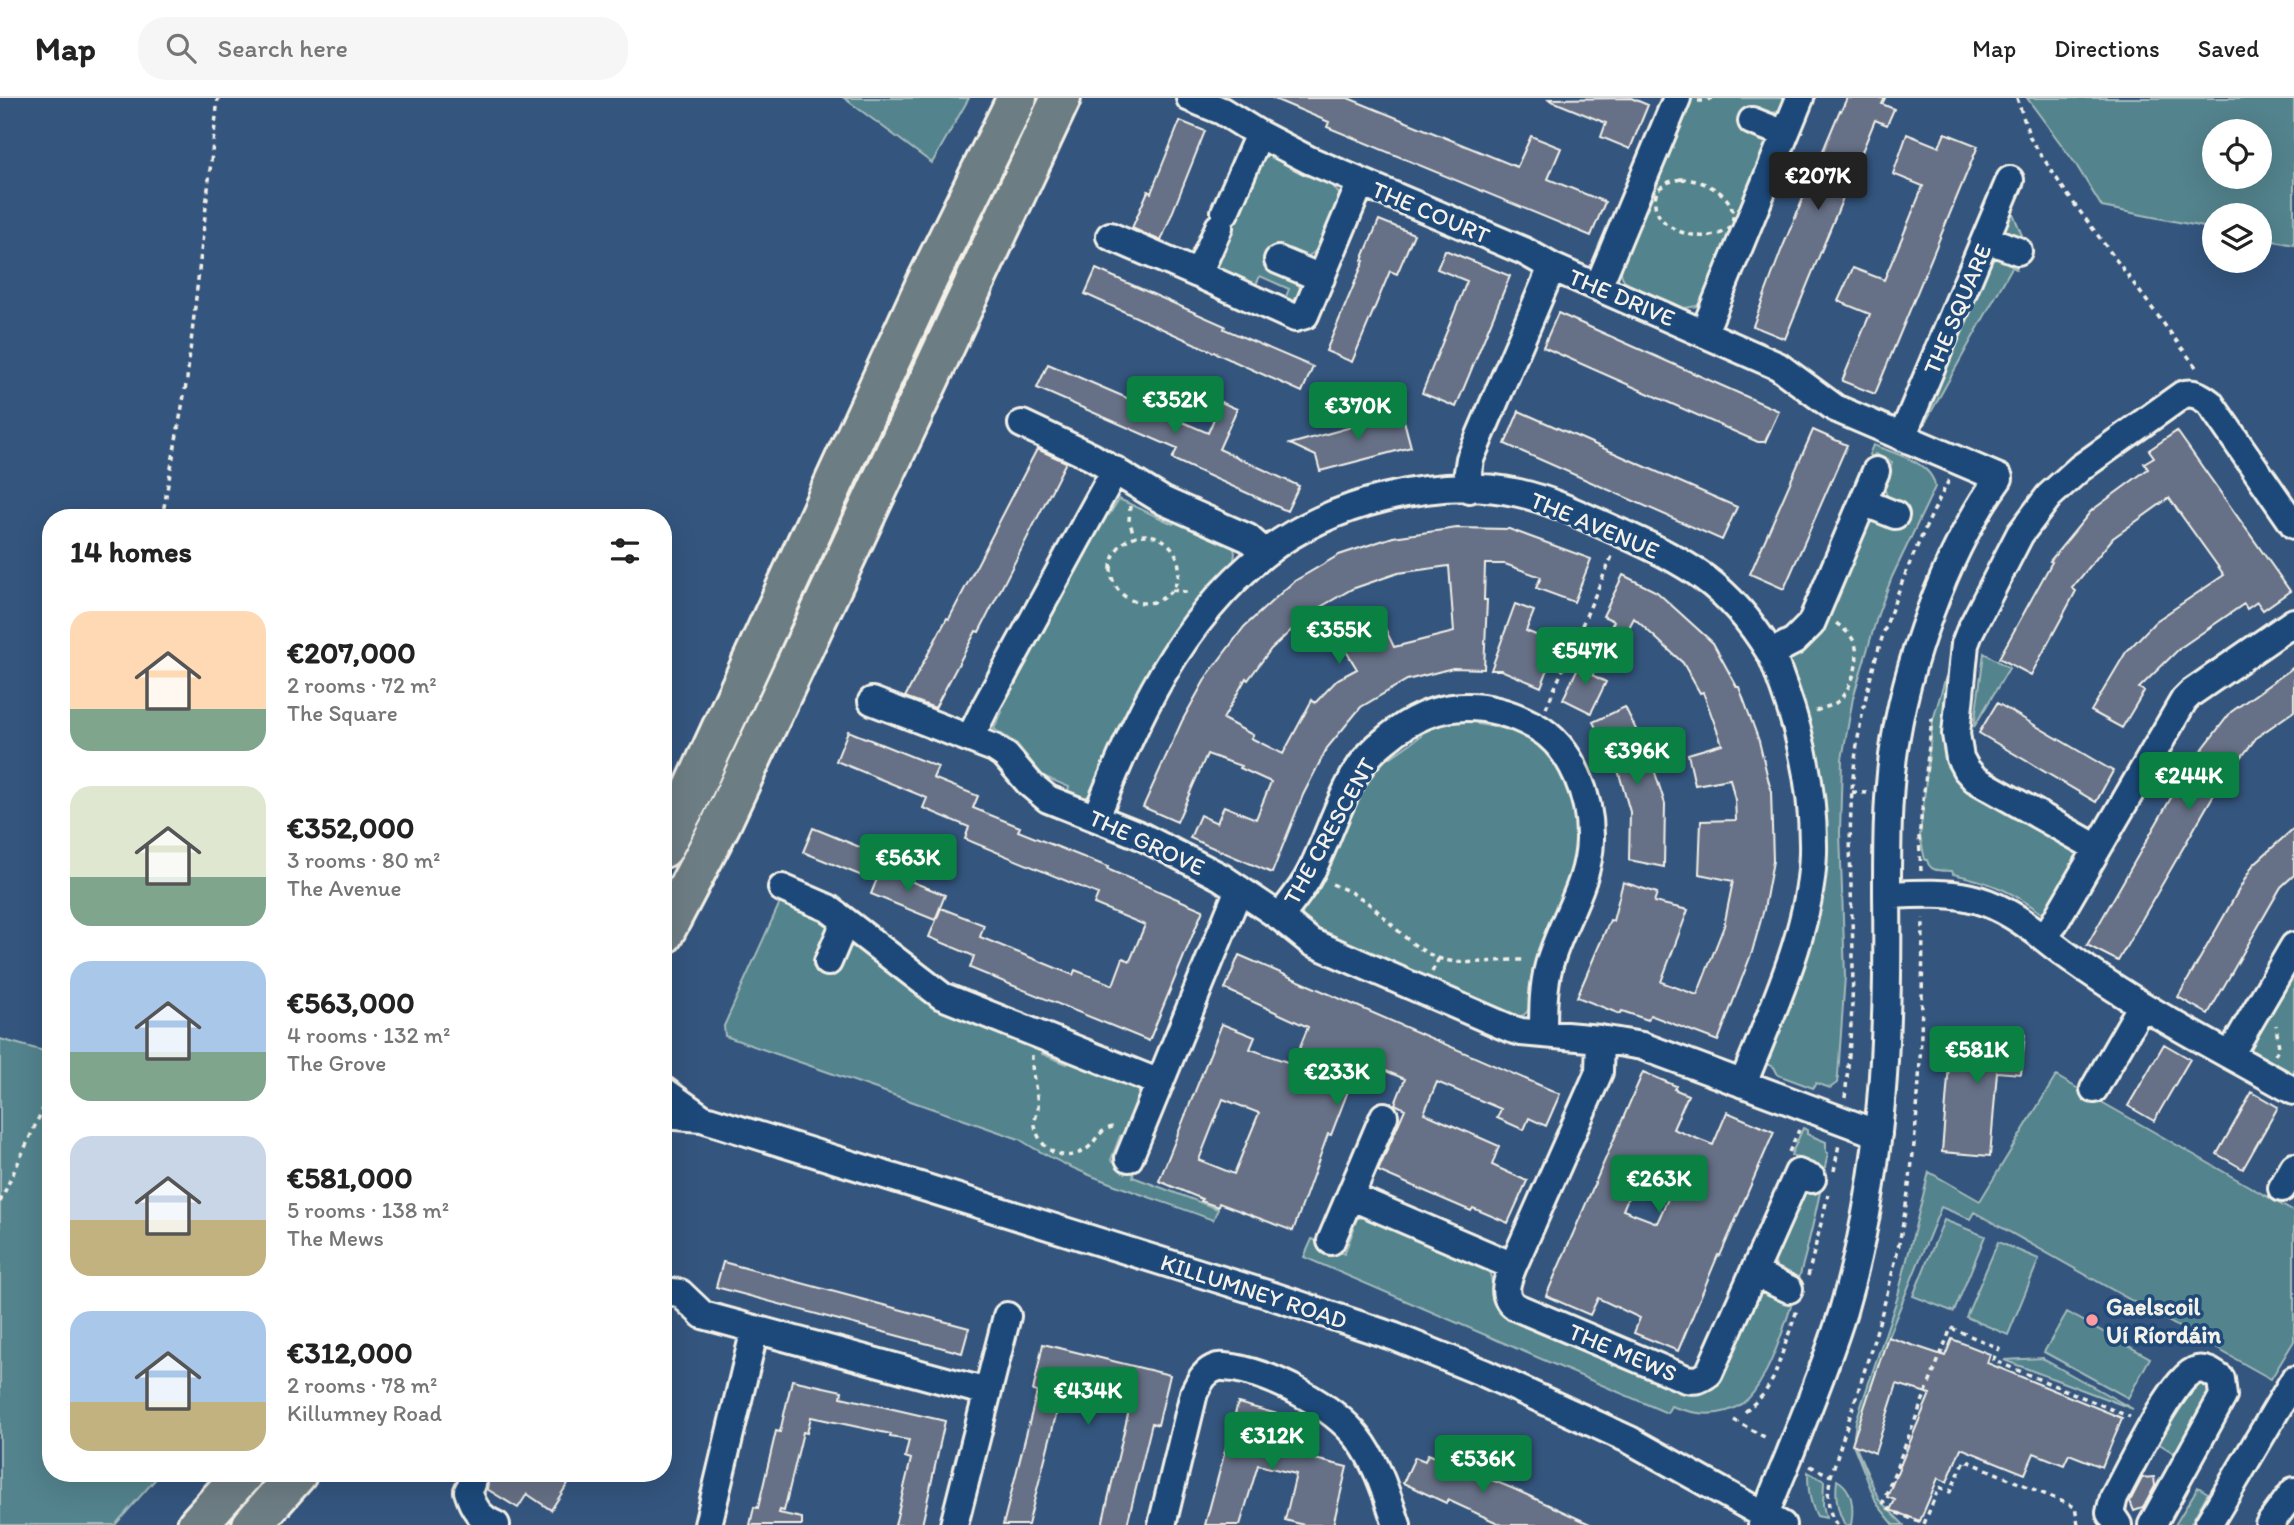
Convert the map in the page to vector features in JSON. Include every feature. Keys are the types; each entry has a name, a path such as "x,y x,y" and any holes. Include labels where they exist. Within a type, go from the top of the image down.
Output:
{"highway":[{"path":"672,831 926,283 1017,98"},
{"path":"672,918 727,812 1061,98"},
{"path":"197,1525 236,1482"},
{"path":"252,1525 290,1482"}],"street":[{"path":"1190,98 1222,111 1259,134 1198,274"},
{"path":"1598,287 1677,98"},
{"path":"1704,332 1800,98"},
{"path":"1752,121 1785,134"},
{"name":"THE COURT","path":"1259,134 1309,160 1524,251 1552,267"},
{"name":"THE SQUARE","path":"1902,437 2010,180"},
{"path":"1110,236 1296,318 1305,315 1361,182"},
{"path":"1986,239 2018,251"},
{"path":"1278,260 1321,278"},
{"name":"THE DRIVE","path":"1469,489 1468,472 1471,459 1552,267 1704,332 1788,372 1835,408 1999,478 1978,511 1946,576 1923,634 1905,694 1891,771 1887,895"},
{"path":"2097,848 1975,779 1960,758 1956,734 1967,638 2021,534 2037,510 2063,483 2187,393 2203,397 2210,404 2294,525"},
{"path":"1023,424 1079,450 1164,501 1248,538 1265,553"},
{"path":"970,738 1115,470"},
{"path":"1771,653 1794,640 1811,624 1876,471"},
{"name":"THE AVENUE","path":"1096,817 1142,709 1192,627 1212,602 1265,553 1292,534 1328,515 1363,502 1469,489 1508,491 1538,498 1577,513 1673,558 1711,581 1731,599 1771,653 1795,718 1809,783 1813,819 1813,857 1809,889 1794,952 1743,1084"},
{"path":"1863,502 1895,515"},
{"path":"2043,937 2053,925 2190,693 2294,622"},
{"name":"THE GROVE","path":"872,701 1000,752 1048,799 1172,851 1239,889"},
{"name":"THE CRESCENT","path":"1280,917 1310,874 1356,773 1367,757 1403,725 1440,709 1470,706 1513,716 1537,727 1564,754 1573,768 1587,805 1590,841 1586,872 1549,965 1543,1033"},
{"path":"782,888 819,903 942,996 1160,1083"},
{"path":"1129,1158 1239,889"},
{"name":"THE CRESCENT","path":"1239,889 1315,944 1511,1029 1642,1046 1878,1133"},
{"path":"1770,1522 1842,1313 1863,1231 1875,1167 1887,1034 1887,895 1941,893 1974,898 2001,908 2071,959 2143,1005 2294,1091"},
{"path":"828,962 845,922"},
{"path":"2230,1055 2294,946"},
{"path":"2095,1089 2143,1005"},
{"name":"THE MEWS","path":"1600,1039 1599,1072 1507,1280 1506,1291 1510,1303 1686,1379 1702,1379 1709,1373 1798,1173 1812,1179"},
{"name":"KILLUMNEY ROAD","path":"672,1096 702,1118"},
{"name":"KILLUMNEY ROAD","path":"672,1116 702,1118 1273,1296 1395,1337 1484,1373 1630,1440 1770,1522"},
{"path":"1331,1241 1384,1116"},
{"path":"1350,1196 1513,1266"},
{"path":"1754,1273 1789,1289"},
{"path":"672,1292 680,1293 703,1315 987,1392"},
{"path":"954,1525 1007,1317"},
{"path":"708,1525 755,1329"},
{"path":"1162,1525 1194,1393 1203,1375 1220,1366 1248,1371 1277,1381 1336,1417 1357,1438 1372,1461 1397,1525"},
{"path":"2118,1525 2110,1513 2114,1497 2168,1398 2187,1374 2198,1369 2211,1371 2221,1380 2223,1396 2152,1525"},
{"path":"2208,1525 2294,1380"},
{"path":"472,1484 468,1491 475,1509 485,1520 496,1525"},
{"path":"2269,1525 2294,1491"}],"path":[{"path":"164,509 187,379 218,98"},
{"path":"2017,98 2030,138 2067,194 2206,380"},
{"path":"1681,179 1697,181 1722,194 1728,199 1733,214 1730,228 1716,237 1692,236 1660,218 1654,202 1658,189 1681,179"},
{"path":"1133,500 1128,515 1135,537"},
{"path":"1146,535 1166,542 1174,550 1178,560 1178,581 1163,598 1153,602 1130,600 1114,583 1111,572 1117,550 1135,537 1146,535"},
{"path":"1544,713 1617,546"},
{"path":"1795,718 1836,702 1846,690 1855,670 1857,653 1851,636 1833,621 1816,612"},
{"path":"1922,796 1919,838 1922,876"},
{"path":"1310,874 1358,896 1421,949 1447,961 1469,963 1525,960 1549,965"},
{"path":"1837,1525 1828,1501 1831,1476 1884,1304 1907,1195 1919,1084 1923,914"},
{"path":"2272,1060 2279,1048 2275,1033 2278,1018"},
{"path":"1037,1035 1031,1071 1038,1107 1035,1127 1044,1145 1061,1156 1069,1156 1081,1153 1090,1146 1101,1131 1126,1126 1139,1132"},
{"path":"0,1202 42,1111"},
{"path":"1788,1154 1801,1124"},
{"path":"2078,1525 2075,1507 1965,1460 1950,1492 1939,1487 1924,1524 1891,1510 1883,1502 1951,1328 1998,1348 1993,1360 2135,1419"},
{"path":"1734,1420 1768,1439"},
{"path":"1808,1465 1831,1476"}],"green space":[{"path":"844,98 969,98 932,163"},
{"path":"1687,98 1788,98 1780,112 1766,113 1764,136 1767,144 1707,299 1703,297 1697,306 1685,308 1628,284 1621,274 1623,262 1618,260"},
{"path":"2027,98 2294,98 2294,245 2272,241 2272,203 2202,203 2202,227 2102,207 2075,163"},
{"path":"1274,155 1331,183 1339,194 1330,226 1321,244 1309,256 1301,258 1296,280 1300,293 1295,305 1283,304 1289,289 1260,276 1253,291 1216,268 1215,259 1258,162 1263,157"},
{"path":"2010,206 2026,245 2016,269 2012,267 1921,430 1923,418 1986,266 1997,257 2002,257"},
{"path":"1873,445 1920,465 1933,478 1935,487 1892,577 1853,698 1842,759 1840,833 1845,976 1838,1076 1837,1083 1830,1088 1816,1083 1813,1088 1778,1075 1774,1067 1764,1063 1815,916 1785,663 1865,527 1879,521 1889,500 1883,486 1892,462 1875,454 1873,457 1869,455"},
{"path":"1119,499 1173,524 1176,518 1233,544 1235,553 1233,567 1094,793 1083,799 1066,795 1069,787 1043,776 1017,744 994,729 1002,712 995,708 1101,512 1109,515"},
{"path":"1984,653 2009,668 1974,727"},
{"path":"1952,656 1947,743 2076,848 2080,855 2045,916 2002,889 1953,874 1952,871 1934,869 1925,860 1920,836 1933,720"},
{"path":"1473,718 1478,724 1518,731 1542,745 1562,769 1575,801 1578,858 1532,1006 1524,1015 1511,1019 1326,939 1306,922 1301,908 1363,783 1385,757 1391,757 1421,736 1423,729 1438,722"},
{"path":"782,898 819,914 849,947 860,946 1044,1048 1042,1054 1067,1064 1070,1058 1138,1088 1141,1098 1126,1138 1120,1136 1111,1160 1134,1170 1133,1177 1218,1209 1213,1220 1088,1175 1019,1139 725,1036 724,1026"},
{"path":"2294,963 2294,1080 2248,1050"},
{"path":"0,1039 42,1051 42,1482 153,1482 115,1525 0,1525"},
{"path":"2056,1076 2294,1212 2294,1341 2271,1379 1974,1212 1970,1219 1941,1207 1888,1337 1855,1445 1879,1500 1904,1525 1894,1525 1877,1504 1853,1444 1856,1421 1897,1299 1929,1172 1980,1201"},
{"path":"1803,1128 1807,1130 1807,1134 1826,1142 1828,1153 1797,1287 1772,1359 1758,1386 1743,1403 1726,1411 1708,1414 1671,1406 1667,1413 1304,1257 1312,1239 1344,1254 1354,1229 1349,1226 1355,1219 1366,1216 1487,1268 1495,1299 1501,1309 1684,1389 1757,1295 1768,1290 1779,1272 1772,1257 1801,1188 1808,1191 1819,1167 1791,1155"},
{"path":"1944,1220 1985,1236 1954,1312 1913,1296"},
{"path":"1998,1242 2039,1259 2008,1335 1966,1317"},
{"path":"2067,1312 2150,1358 2128,1398 2044,1352"},
{"path":"2043,1359 2133,1409 2004,1360"},
{"path":"2194,1382 2209,1382 2212,1388 2182,1458 2153,1440"},
{"path":"1808,1472 1824,1481 1823,1505 1826,1518 1817,1516 1814,1511"},
{"path":"1837,1480 1846,1488 1851,1499 1851,1525 1845,1525 1840,1514"},
{"path":"2198,1487 2208,1493 2190,1525 2175,1525"}],"building":[{"path":"1272,98 1348,98 1517,167 1531,136 1561,148 1548,179 1605,202 1591,236 1327,127 1329,122"},
{"path":"1631,98 1648,105 1630,149 1601,137 1606,123 1547,99"},
{"path":"1847,98 1885,98 1882,104 1894,109 1887,125 1875,120 1785,339 1753,326 1781,251"},
{"path":"1180,121 1205,131 1161,241 1132,228 1148,191 1151,193"},
{"path":"1945,133 1978,146 1875,394 1842,381 1870,314 1838,301 1853,268 1884,280 1904,233 1923,186 1893,174 1907,134 1939,147"},
{"path":"1379,220 1414,234 1397,274 1390,271 1352,362 1326,351"},
{"path":"1445,250 1510,276 1456,407 1422,393 1467,281 1437,269"},
{"path":"1096,269 1313,367 1302,392 1085,294"},
{"path":"1558,313 1779,411 1765,442 1758,442 1543,347"},
{"path":"1048,364 1208,433 1221,402 1237,409 1219,449 1299,486 1287,511 1172,459 1177,449 1037,388"},
{"path":"1519,411 1737,507 1722,540 1505,444"},
{"path":"1402,413 1411,447 1320,471 1316,456 1290,444"},
{"path":"1813,430 1847,445 1784,589 1750,574"},
{"path":"2177,431 2290,591 2263,610 2257,602 2247,609 2244,604 2180,648 2139,688 2144,691 2122,728 2091,711 2126,652 2156,621 2224,575 2169,498 2113,538 2072,588 2076,591 2031,675 1999,658 2052,562 2050,561 2091,511 2148,469 2144,463 2154,457 2149,450"},
{"path":"1037,449 1066,462 979,632 976,631 935,708 905,697 947,618 949,619"},
{"path":"1457,528 1509,529 1591,559 1574,602 1536,588 1541,577 1505,564 1485,564 1484,600 1487,600 1484,669 1453,668 1407,680 1361,707 1327,748 1303,795 1272,873 1190,838 1200,815 1217,823 1224,806 1256,819 1271,782 1240,768 1241,766 1207,754 1177,822 1143,807 1182,721 1207,676 1244,627 1293,582 1339,555 1393,537","holes":["1449,566 1454,632 1394,647 1380,618 1340,641 1357,669 1338,679 1315,703 1312,700 1283,754 1251,738 1253,735 1223,719 1246,678 1248,680 1271,649 1310,613 1352,589 1398,573"]},
{"path":"1623,575 1657,592 1713,643 1739,687 1759,741 1771,791 1773,861 1764,909 1752,952 1718,1041 1650,1015 1648,1020 1622,1011 1620,1014 1577,997 1610,920 1613,921 1623,882 1657,893 1654,902 1688,910 1661,982 1697,995 1724,926 1733,881 1699,874 1701,821 1736,820 1730,779 1695,785 1688,754 1722,744 1703,692 1700,693 1683,663 1634,618 1618,648 1604,640 1614,621 1603,616"},
{"path":"1515,604 1534,611 1526,631 1558,644 1541,687 1501,670 1491,670"},
{"path":"1583,657 1598,664 1592,675 1606,682 1591,713 1563,699"},
{"path":"2294,667 2294,711 2257,737 2217,789 2118,961 2087,945 2188,768 2231,712"},
{"path":"1997,703 2113,771 2096,802 1979,733"},
{"path":"1625,707 1651,760 1665,804 1664,867 1629,860 1630,812 1618,770 1593,722"},
{"path":"848,731 938,767 933,778 978,796 973,808 1020,827 1018,831 1108,867 1107,869 1203,910 1149,1041 970,968 974,956 929,937 941,908 984,925 980,937 1073,975 1075,970 1113,985 1123,958 1130,961 1145,925 1094,904 1098,894 965,839 969,827 923,808 927,798 836,761"},
{"path":"813,828 877,854 867,878 803,852"},
{"path":"2294,828 2294,875 2281,887 2208,1014 2178,997 2253,865"},
{"path":"881,869 945,895 935,920 871,894"},
{"path":"1239,955 1560,1094 1546,1126 1529,1118 1524,1130 1497,1118 1501,1109 1437,1082 1424,1113 1499,1146 1492,1165 1527,1181 1508,1223 1473,1208 1471,1211 1378,1171 1405,1109 1395,1104 1405,1079 1360,1060 1331,1135 1328,1134 1293,1231 1219,1203 1218,1207 1201,1201 1202,1199 1159,1181 1222,1024 1255,1037 1250,1049 1293,1064 1308,1027 1225,989","holes":["1223,1099 1259,1113 1234,1174 1199,1160"]},
{"path":"1952,1027 2025,1033 2021,1074 1997,1072 1990,1156 1942,1152"},
{"path":"2164,1044 2190,1059 2154,1121 2128,1106"},
{"path":"1643,1072 1676,1086 1674,1089 1688,1095 1673,1129 1713,1145 1727,1112 1774,1132 1678,1351 1634,1333 1640,1318 1598,1298 1590,1315 1546,1296","holes":["1636,1178 1671,1192 1657,1223 1623,1210"]},
{"path":"2252,1092 2278,1107 2243,1169 2217,1154"},
{"path":"723,1262 969,1328 962,1353 716,1287"},
{"path":"1888,1337 1945,1356 1952,1339 1990,1354 1987,1363 2122,1418 2102,1467 2069,1454 2064,1465 2034,1453 2025,1474 1961,1448 1947,1482 1938,1478 1920,1521 1890,1510 1895,1500 1887,1497 1930,1394 1897,1384 1875,1453 1852,1444"},
{"path":"1043,1344 1170,1375 1158,1425 1152,1423 1127,1525 1102,1525 1133,1393 1088,1382 1087,1385 1065,1380 1028,1525 1003,1525 1037,1392 1033,1391"},
{"path":"792,1380 842,1391 841,1397 945,1421 922,1525 895,1525 911,1459 905,1457 909,1440 811,1417 807,1433 803,1432 784,1511 780,1510 779,1513 802,1518 802,1525 750,1525 754,1507 758,1508 776,1431 780,1432"},
{"path":"1238,1403 1292,1418 1283,1451 1347,1467 1333,1525 1304,1525 1285,1520 1296,1474 1258,1465 1240,1525 1205,1525"},
{"path":"1428,1454 1592,1525 1502,1525 1403,1483 1415,1457 1425,1461"},
{"path":"2154,1477 2155,1486 2143,1508 2134,1511 2130,1501 2142,1478"},
{"path":"569,1482 551,1510 527,1494 518,1508 487,1489 488,1483"}],"place":[{"name":"Gaelscoil Uí Ríordáin","path":"2092,1320"}]}
